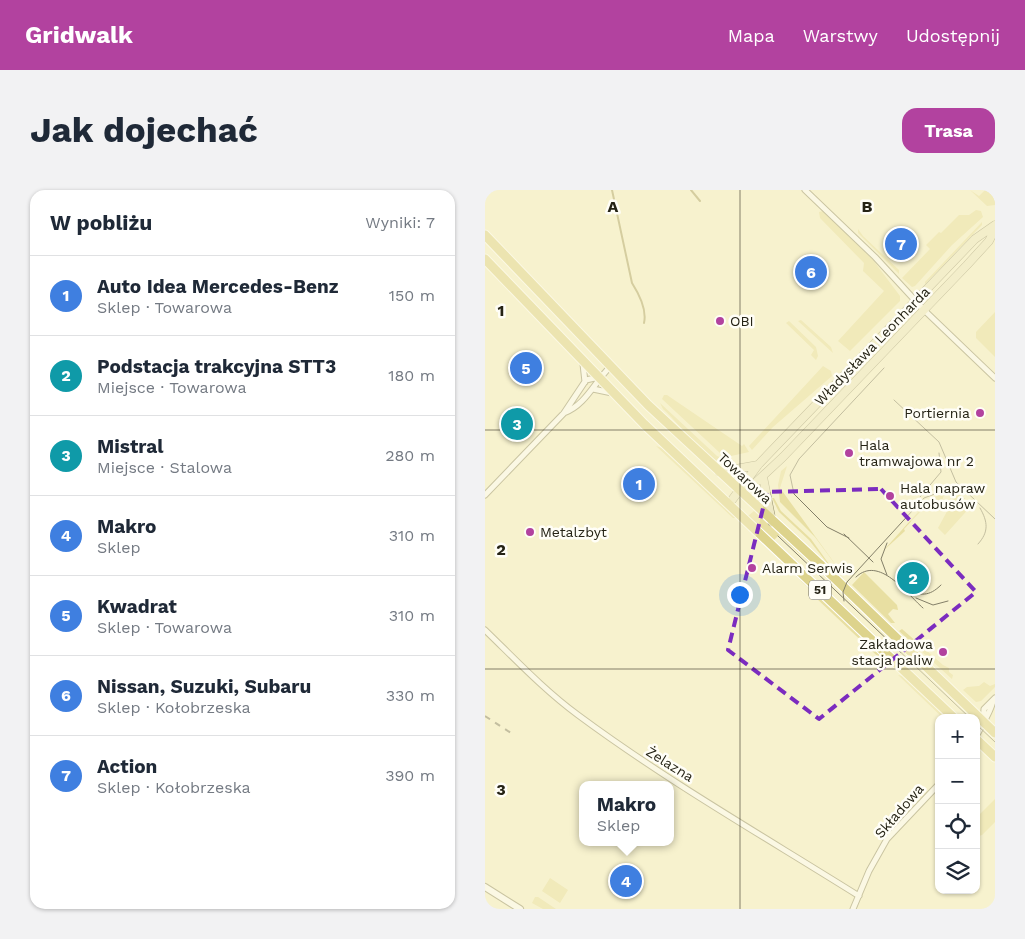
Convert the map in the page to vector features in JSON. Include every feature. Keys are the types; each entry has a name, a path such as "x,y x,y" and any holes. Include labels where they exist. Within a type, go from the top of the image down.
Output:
{"main road":[{"name":"Władysława Leonharda","path":"740,492 746,480 759,465 915,301 975,239 995,225"},
{"name":"Władysława Leonharda","path":"729,504 740,492 763,477 989,241 995,229"},
{"name":"Towarowa","path":"485,235 611,366 719,472 995,733"},
{"name":"51","path":"485,259 615,395 950,714"},
{"path":"719,472 759,465"},
{"path":"763,477 773,522"},
{"path":"980,742 995,757"}],"street":[{"path":"805,190 875,257 915,301 995,378"},
{"path":"581,359 585,370 585,382"},
{"path":"564,413 574,408 593,389 599,377 611,366"},
{"path":"485,495 564,413 585,382 590,378 599,377"},
{"path":"593,389 615,395"},
{"name":"Żelazna","path":"485,630 547,690 577,715 653,766 859,896"},
{"path":"980,729 990,714 994,699"},
{"name":"Składowa","path":"853,909 887,839 935,788"},
{"path":"485,887 520,909"}],"highlighted area":[{"path":"881,489 976,592 819,719 728,650 767,492"}],"shaded area":[{"path":"970,190 979,196 985,190 995,190 995,205 987,206"},
{"path":"976,210 981,211 983,217 952,245 915,286 912,287 902,278 930,249 926,245 939,232 941,233 959,215 969,215"},
{"path":"823,211 873,260 900,296 900,301 850,351 838,341 884,291 863,271 864,263 820,218 819,212"},
{"path":"982,222 982,225 925,284 925,282"},
{"path":"858,229 899,270 899,274 858,233"},
{"path":"995,312 995,357 976,338 976,332"},
{"path":"801,320 831,347 833,353 798,321"},
{"path":"789,321 816,347 818,356 816,360 811,355 814,350 786,323"},
{"path":"823,366 831,371 832,376 773,427 752,450 749,446"},
{"path":"664,395 667,395 742,446 744,444 749,452 731,456 720,453 662,399"},
{"path":"660,403 717,456 731,462 733,466 714,459 705,452 663,409"},
{"path":"656,446 662,448 737,518 733,518"},
{"path":"787,466 780,488 846,579 815,537 780,502 778,485 781,471"},
{"path":"945,491 941,505 921,511 904,529 905,531 883,551 927,502"},
{"path":"953,492 960,494 972,505 945,535 938,528 951,504"},
{"path":"772,498 774,498 781,511 811,539 839,578 809,540 779,512"},
{"path":"754,511 831,582 779,535 774,540 748,516"},
{"path":"864,572 897,605 898,610 893,609 888,614 895,623 891,623 852,585"},
{"path":"799,579 809,586 887,659 889,667 815,597 813,592"},
{"path":"902,629 943,665 949,668 949,672 953,675 952,679 899,631"},
{"path":"898,675 907,677 942,714 939,714"},
{"path":"984,682 990,686 995,684 995,687 981,701 976,702 963,690 967,687 979,686"},
{"path":"995,799 995,822 980,836 980,814"},
{"path":"550,878 568,890 560,903 542,891"},
{"path":"535,897 556,909 543,909 532,903"}],"waterway":[{"path":"612,190 632,283 640,297 643,308 644,323"},
{"path":"691,190 700,201"}],"tram line":[{"path":"849,538 827,527 794,494 790,475 799,459 884,368"},
{"path":"894,400 939,442 956,482 995,519"},
{"path":"920,497 941,472 939,453"},
{"path":"844,601 843,592 847,582 924,498 951,488 962,490 969,495"},
{"path":"978,544 986,531 985,518 980,508"},
{"path":"844,534 873,562"},
{"path":"778,536 966,714"},
{"path":"887,543 881,559 887,575"},
{"path":"856,577 865,571 874,570 883,573 923,608"},
{"path":"906,589 924,594 932,592 941,585"},
{"path":"916,598 933,605 948,601"},
{"path":"980,728 995,742"}],"railway":[{"path":"485,716 511,733"}],"place":[{"name":"Action","path":"901,244"},
{"name":"Nissan, Suzuki, Subaru","path":"811,272"},
{"name":"OBI","path":"720,321"},
{"name":"Kwadrat","path":"526,368"},
{"name":"Portiernia","path":"980,413"},
{"name":"Mistral","path":"517,424"},
{"name":"Hala tramwajowa nr 2","path":"849,453"},
{"name":"Auto Idea Mercedes-Benz","path":"639,484"},
{"name":"Hala napraw autobusów","path":"890,496"},
{"name":"Metalzbyt","path":"530,532"},
{"name":"Alarm Serwis","path":"752,568"},
{"name":"Podstacja trakcyjna STT3","path":"913,578"},
{"name":"Zakładowa stacja paliw","path":"943,652"},
{"name":"Makro","path":"626,881"}]}
